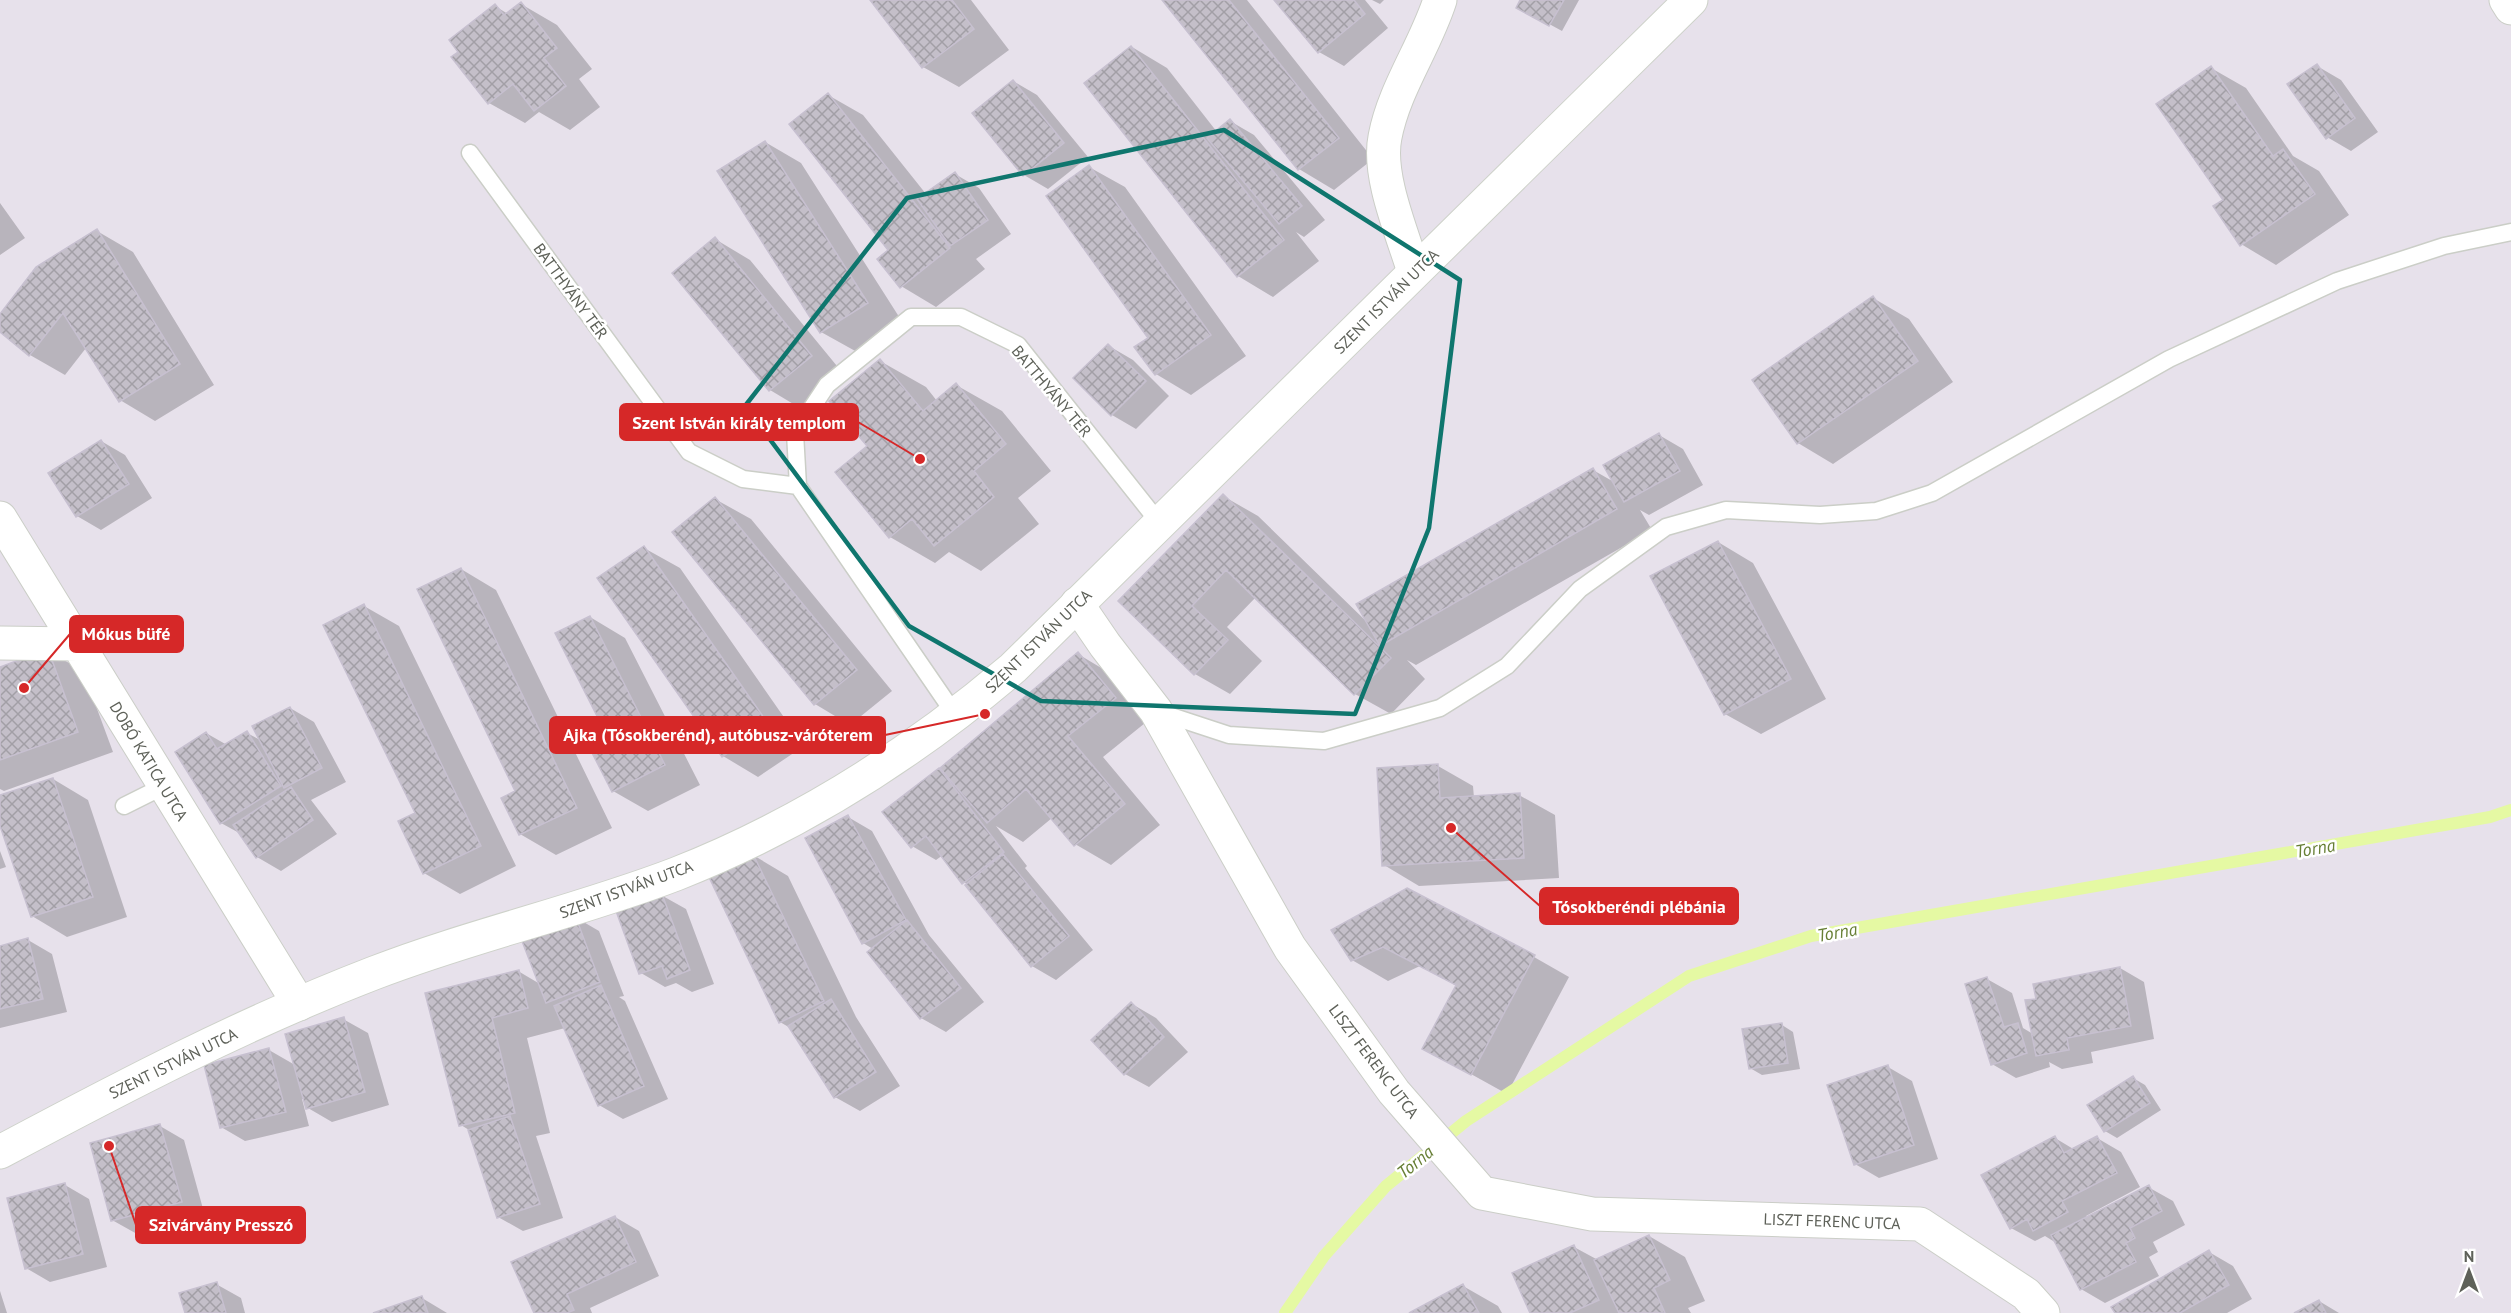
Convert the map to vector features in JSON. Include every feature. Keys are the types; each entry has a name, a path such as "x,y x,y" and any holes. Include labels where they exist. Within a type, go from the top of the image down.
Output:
{"street":[{"path":"1414,272 1387,186 1384,139 1396,101 1431,27 1440,0"},
{"name":"SZENT ISTVÁN UTCA","path":"0,1152 139,1077 299,1004 418,957 676,873 776,829 851,787 956,716 1013,668 1161,525 1691,0"},
{"path":"2506,0 2511,8"},
{"name":"DOBÓ KATICA UTCA","path":"0,518 299,1004"},
{"name":"LISZT FERENC UTCA","path":"1077,604 1155,711 1290,948 1394,1092 1482,1193 1592,1214 1920,1224 2026,1294 2043,1313"},
{"path":"0,643 78,644"}],"lane":[{"name":"BATTHYÁNY TÉR","path":"470,153 689,452 743,479 798,486 795,433 827,385 911,317 961,317 1018,345 1161,525"},
{"path":"1155,711 1229,735 1324,741 1440,708 1507,666 1580,589 1666,527 1726,510 1820,515 1876,511 1932,493 2169,359 2337,281 2444,246 2511,232"},
{"path":"798,486 956,716"},
{"path":"124,806 164,786"}],"highlighted area":[{"path":"1224,130 1460,280 1429,528 1355,714 1041,701 909,626 745,406 907,198"}],"building":[{"path":"870,0 952,0 974,29 922,68"},
{"path":"1162,0 1229,0 1339,138 1298,170"},
{"path":"1274,0 1354,0 1365,14 1318,53"},
{"path":"1520,0 1564,0 1549,26 1516,8"},
{"path":"521,2 557,48 544,58 566,86 534,111 513,84 488,104 451,57 458,52 449,40 495,4 504,15"},
{"path":"1131,46 1284,240 1237,277 1084,83"},
{"path":"2317,64 2355,118 2326,139 2287,84"},
{"path":"2211,66 2273,156 2283,149 2315,194 2240,246 2213,206 2223,200 2156,104"},
{"path":"1013,80 1064,143 1023,176 972,113"},
{"path":"828,93 950,248 900,288 877,259 888,250 789,124"},
{"path":"1230,119 1302,206 1279,224 1207,138"},
{"path":"765,141 868,303 820,333 717,171"},
{"path":"1089,165 1211,335 1155,375 1134,347 1148,338 1046,196"},
{"path":"955,172 988,220 950,246 917,199"},
{"path":"97,229 180,364 119,402 63,313 29,356 0,332 0,314 36,267"},
{"path":"715,237 812,356 769,391 672,273"},
{"path":"1873,296 1918,361 1797,444 1752,380"},
{"path":"1108,344 1146,381 1111,416 1073,378"},
{"path":"880,359 923,411 956,383 1006,444 974,471 994,497 934,546 912,519 889,538 835,472 867,446 829,401"},
{"path":"1659,433 1680,471 1624,502 1603,465"},
{"path":"101,440 129,484 76,517 48,473"},
{"path":"1593,468 1617,509 1380,646 1356,604"},
{"path":"1223,494 1391,658 1354,695 1226,570 1192,606 1228,640 1194,675 1118,601"},
{"path":"715,497 857,670 814,705 672,532"},
{"path":"1718,541 1791,679 1724,715 1650,576"},
{"path":"644,546 769,725 722,757 597,578"},
{"path":"461,568 577,808 519,835 501,798 515,791 417,589"},
{"path":"364,604 481,846 423,874 398,821 415,813 323,625"},
{"path":"590,616 665,765 612,792 585,739 604,730 555,633"},
{"path":"48,649 78,732 0,760 0,667"},
{"path":"1078,652 1116,698 1068,736 1125,804 1074,846 1026,789 987,823 940,768"},
{"path":"290,707 322,768 284,788 252,726"},
{"path":"247,731 281,786 220,824 175,752 206,732 217,749"},
{"path":"1438,764 1440,798 1520,793 1524,858 1382,866 1377,768"},
{"path":"939,768 1004,852 962,884 926,836 911,848 882,812"},
{"path":"53,778 93,897 31,917 0,826 0,795"},
{"path":"291,787 313,820 256,858 233,825"},
{"path":"848,815 906,920 862,944 805,838"},
{"path":"753,854 824,1001 779,1023 708,875"},
{"path":"1003,854 1069,936 1031,967 965,885"},
{"path":"1407,888 1535,955 1471,1075 1422,1049 1456,985 1383,947 1351,961 1331,930"},
{"path":"662,894 690,970 667,979 662,966 639,974 616,911"},
{"path":"575,915 600,982 546,1003 520,936"},
{"path":"907,920 961,988 920,1019 867,952"},
{"path":"28,938 43,999 0,1009 0,946"},
{"path":"2120,967 2131,1026 2067,1038 2069,1050 2036,1056 2025,1000 2036,999 2033,984"},
{"path":"519,970 528,1008 492,1018 515,1113 459,1126 425,993"},
{"path":"1987,977 2004,1027 2018,1023 2027,1053 1991,1065 1965,984"},
{"path":"601,985 644,1086 598,1106 554,1006"},
{"path":"831,999 876,1072 834,1098 788,1026"},
{"path":"1131,1002 1164,1037 1124,1075 1091,1040"},
{"path":"344,1017 365,1092 306,1109 285,1034"},
{"path":"1782,1023 1788,1063 1749,1069 1742,1029"},
{"path":"269,1048 286,1112 220,1128 204,1065"},
{"path":"1888,1065 1914,1145 1854,1165 1827,1085"},
{"path":"2133,1076 2150,1103 2104,1132 2087,1105"},
{"path":"510,1116 540,1204 497,1218 468,1130"},
{"path":"160,1124 182,1202 111,1221 90,1143"},
{"path":"2055,1136 2064,1153 2097,1136 2117,1173 2062,1201 2068,1212 2033,1231 2027,1219 2010,1229 1981,1175"},
{"path":"65,1183 83,1254 25,1269 7,1198"},
{"path":"2149,1185 2162,1211 2130,1228 2135,1238 2126,1243 2136,1262 2080,1290 2051,1235"},
{"path":"615,1216 636,1262 567,1294 574,1310 567,1313 534,1313 511,1262"},
{"path":"1649,1235 1670,1280 1654,1288 1665,1313 1619,1313 1594,1260"},
{"path":"1574,1245 1599,1300 1570,1313 1530,1313 1512,1273"},
{"path":"2209,1250 2229,1285 2180,1313 2115,1313 2111,1307"},
{"path":"217,1282 226,1313 185,1313 179,1293"},
{"path":"1463,1284 1479,1313 1409,1313"},
{"path":"422,1296 428,1313 373,1313"},
{"path":"2319,1300 2326,1313 2294,1313"}],"waterway":[{"name":"Torna","path":"1285,1313 1324,1256 1386,1186 1466,1121 1689,976 1811,936 2490,817 2511,810"}],"place":[{"name":"Szent István király templom","path":"920,459"},
{"name":"Mókus büfé","path":"24,688"},
{"name":"Ajka (Tósokberénd), autóbusz-váróterem","path":"985,714"},
{"name":"Tósokberéndi plébánia","path":"1451,828"},
{"name":"Szivárvány Presszó","path":"109,1146"}]}
